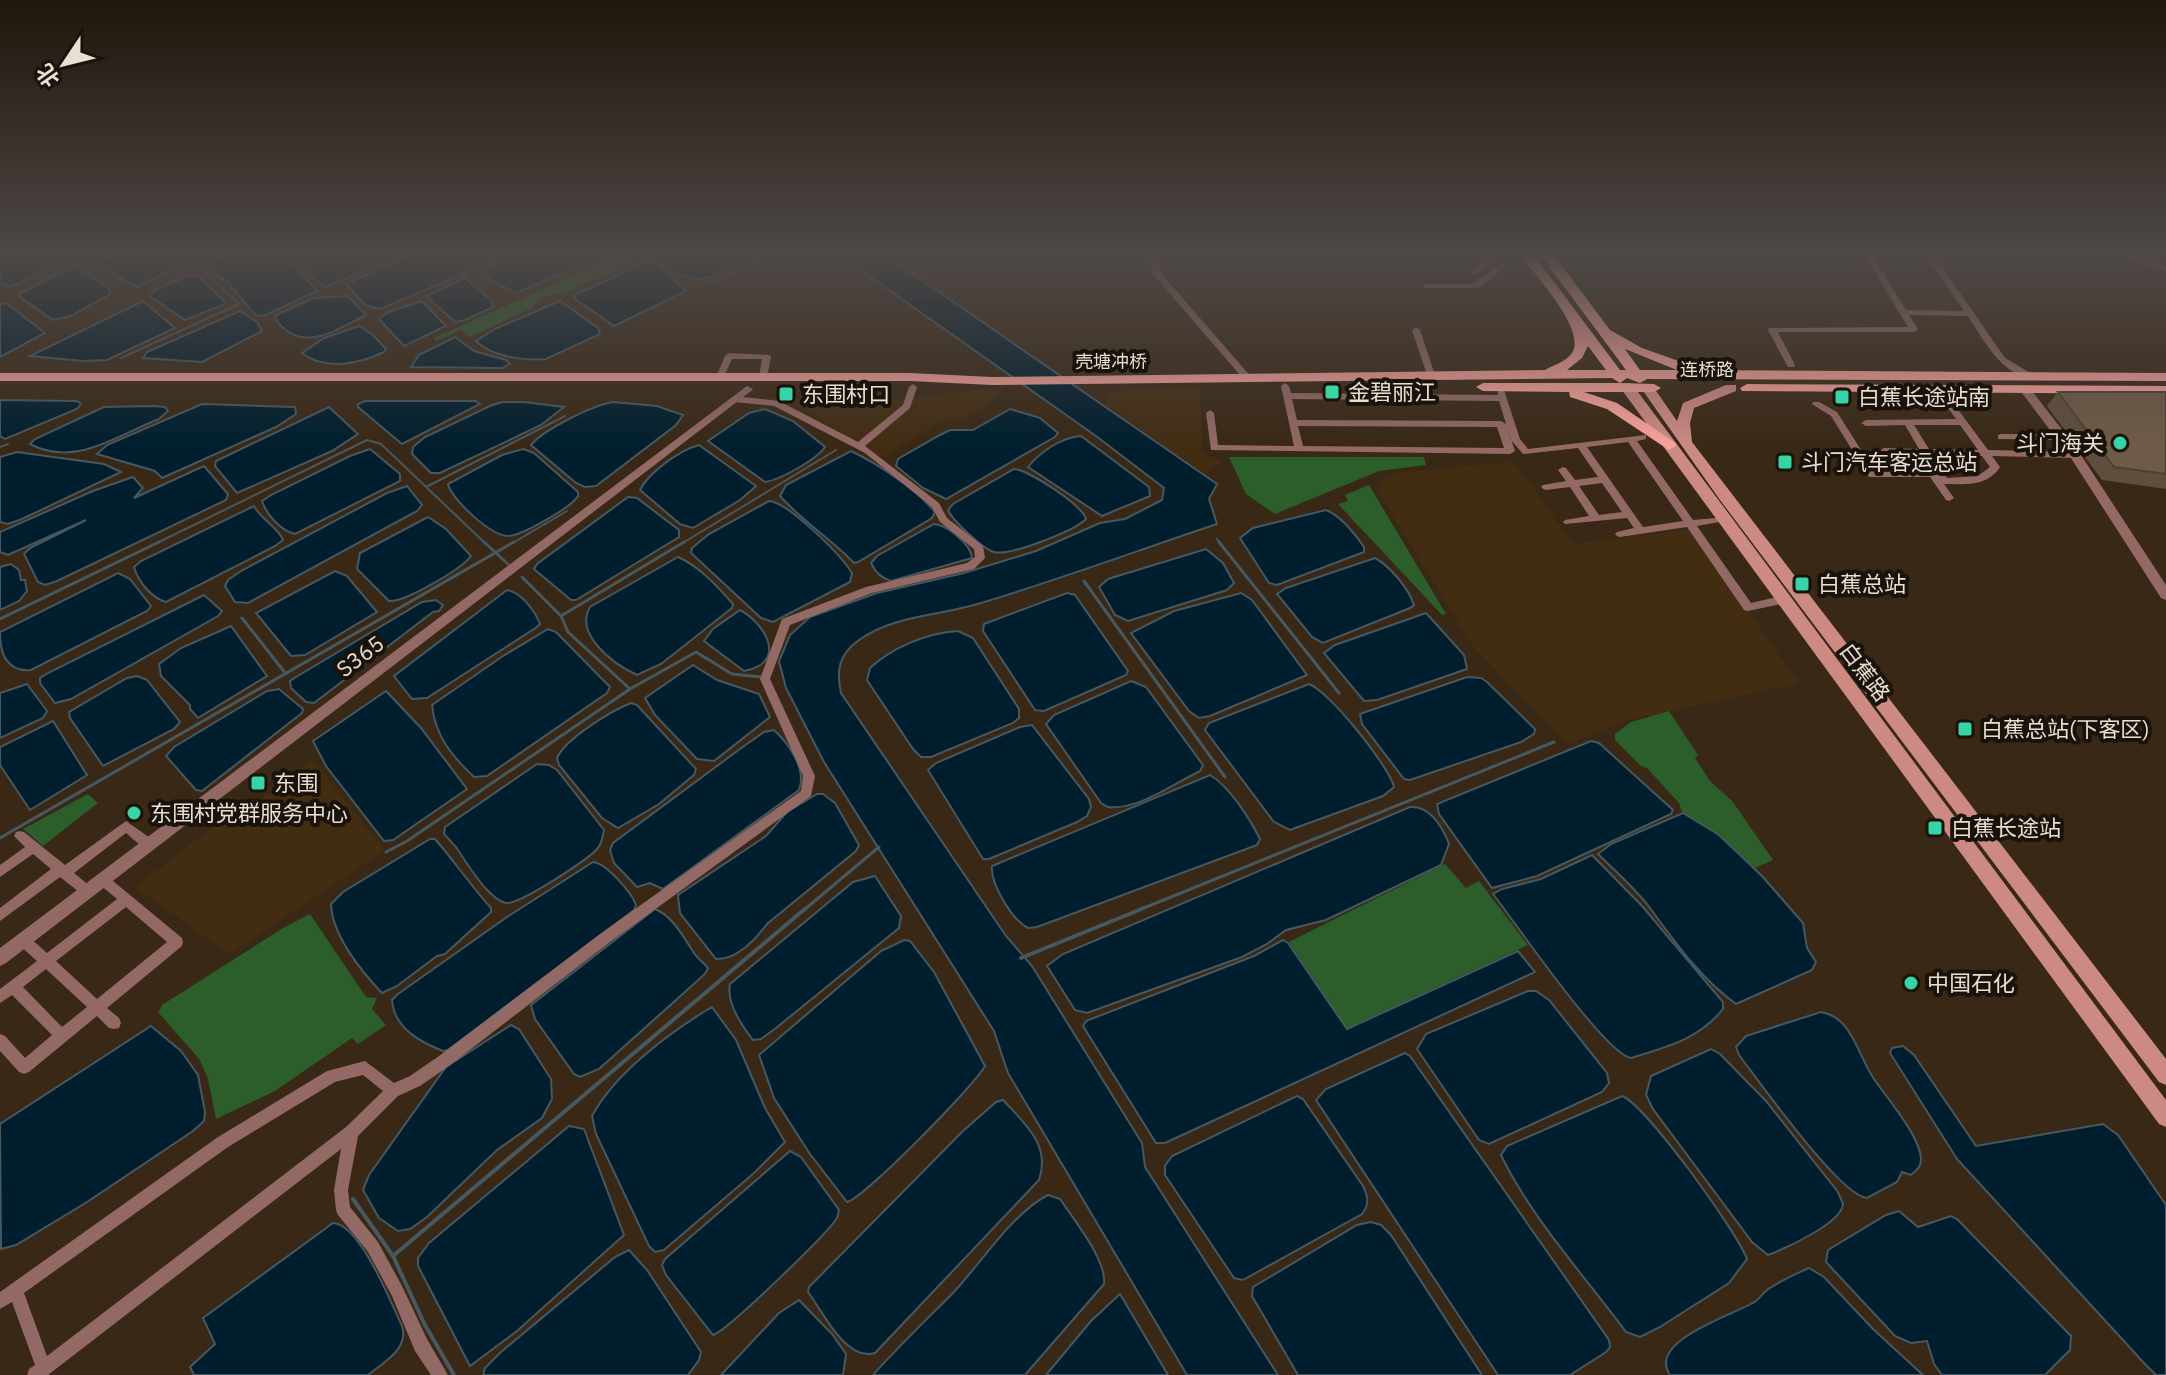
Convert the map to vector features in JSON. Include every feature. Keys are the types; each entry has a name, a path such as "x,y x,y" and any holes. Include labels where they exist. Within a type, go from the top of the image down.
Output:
{"main road":[{"name":"白蕉路","path":"1575,318 1616,374 1632,381 1669,445 1722,519 2166,1117"},
{"path":"1594,320 1623,342 1652,358 1715,375"},
{"path":"1594,320 1632,381"},
{"path":"1541,381 1581,352 1583,335 1579,324"},
{"name":"连桥路","path":"1541,381 1616,374"},
{"name":"连桥路","path":"1231,380 1283,375 1431,375 1515,381 1632,381 1715,375 1746,382 2027,382 2166,377"},
{"name":"连桥路","path":"1632,381 1647,388 1731,388 1746,382 1991,376 2027,382 2166,390"},
{"path":"0,377 214,382 913,387 992,381"},
{"path":"0,387 720,377 748,386 992,381"},
{"name":"壳塘冲桥","path":"992,381 1231,380"},
{"name":"连桥路","path":"1249,380 1287,391 1501,392 1515,381"},
{"path":"1541,381 1611,405 1669,445"},
{"name":"白蕉路","path":"1647,388 2166,1075"},
{"path":"1686,443 1683,423 1688,406 1731,388"}],"street":[{"path":"1196,318 1249,380"},
{"path":"1791,365 1772,330 1914,329 1907,318"},
{"path":"1974,318 2002,360 2027,382 2166,595"},
{"path":"1416,330 1431,375"},
{"path":"15,1290 39,1371 351,1132 393,1091 415,1081 444,1061 605,938 807,793 809,776 765,679 786,622 870,590 970,566 979,560 979,548 943,520 936,505 868,451 748,386 767,357 729,356 720,377"},
{"path":"1991,376 2002,360"},
{"name":"S365","path":"0,958 748,386"},
{"path":"858,447 907,406 913,387"},
{"path":"1287,391 1299,449"},
{"path":"1501,392 1516,440 1526,452 1643,437"},
{"path":"1816,404 1834,414 1872,475 1936,474 1944,481 1979,480 1992,474 1995,467 1986,452 1945,398"},
{"path":"1210,413 1214,448 1510,451 1501,424 1293,419"},
{"path":"1293,419 1509,418"},
{"path":"1907,422 1926,451 1949,498"},
{"path":"1866,423 1963,422"},
{"path":"2001,437 2061,437"},
{"path":"1631,439 1748,607 1781,600"},
{"path":"1582,447 1641,531"},
{"path":"1884,451 2074,455"},
{"path":"1563,470 1596,518"},
{"path":"1546,487 1605,479"},
{"path":"1568,522 1629,514"},
{"path":"1620,534 1722,519"},
{"path":"0,914 126,826 149,844"},
{"path":"20,836 87,891"},
{"path":"0,872 34,847"},
{"path":"0,1041 24,1067 177,942 103,880"},
{"path":"0,997 126,899"},
{"path":"23,940 114,1023"},
{"path":"13,987 62,1036"},
{"path":"0,1301 223,1142 332,1076 365,1068 393,1091"},
{"path":"351,1132 341,1190 343,1210 373,1247 421,1345 440,1375"}],"shaded area":[{"path":"1004,387 993,402 958,423 949,417 882,458 796,405 755,397 899,399"},
{"path":"1200,387 1203,453 1221,462 1203,474 1106,404 1108,392"},
{"path":"1509,462 1519,468 1573,544 1690,529 1799,683 1629,720 1567,744 1472,645 1377,490 1384,477 1399,473"},
{"path":"313,759 385,851 230,954 135,887 211,829 252,806"}],"green space":[{"path":"478,318 510,318 470,337 461,330 436,341 434,338"},
{"path":"1229,457 1424,457 1426,465 1379,471 1275,514 1246,494"},
{"path":"1369,485 1446,614 1442,615 1338,504 1348,501 1345,495"},
{"path":"1669,711 1698,755 1695,758 1710,781 1733,802 1773,860 1755,868 1720,835 1682,812 1679,803 1647,768 1641,766 1615,740 1615,734 1631,722"},
{"path":"88,794 98,803 43,846 23,829"},
{"path":"1445,864 1466,888 1479,881 1528,945 1347,1028 1289,942"},
{"path":"310,914 366,997 377,998 372,1009 386,1025 358,1044 352,1038 275,1091 216,1119 208,1079 200,1060 158,1012 162,1005"}],"water":[{"path":"0,318 26,318 45,333 0,357"},
{"path":"108,318 163,318 175,328 107,360 30,356"},
{"path":"224,318 251,318 262,331 202,362 143,358 147,352"},
{"path":"275,318 360,318 330,333 306,338 285,329"},
{"path":"438,318 446,326 404,346 379,319"},
{"path":"451,318 469,318 465,320 455,322"},
{"path":"520,318 584,318 598,328 600,334 546,359 528,359 491,351 476,341"},
{"path":"603,318 630,318 614,326"},
{"path":"929,318 977,318 1217,484 1209,499 1217,524 1005,596 872,632 859,640 843,657 839,677 841,693 1006,936 1032,966 1142,1143 1145,1167 1278,1375 1187,1375 1008,1073 994,1031 824,762 786,688 779,661 790,635 810,617 877,593 964,573 1036,551 1100,523 1125,519 1162,500 1164,488"},
{"path":"359,326 373,335 386,349 384,352 342,364 321,362 302,353 324,338"},
{"path":"455,337 474,351 506,360 510,364 502,368 411,367 419,355"},
{"path":"0,400 77,401 81,404 77,409 5,439 0,436"},
{"path":"365,401 475,401 480,404 402,444 358,407"},
{"path":"524,402 564,407 541,425 440,473 431,473 412,454 413,447 425,437 492,405"},
{"path":"613,402 657,406 683,415 676,425 596,486 585,487 576,483 531,445 569,419"},
{"path":"202,404 295,407 296,414 276,427 162,478 155,471 97,454 107,445"},
{"path":"104,407 165,407 168,411 159,419 80,451 47,450 30,444"},
{"path":"329,407 358,434 332,451 237,493 215,466 216,461"},
{"path":"765,409 793,421 825,447 798,468 765,482 708,441 749,413"},
{"path":"1010,409 1040,418 1058,433 946,499 923,488 896,466 898,459 950,430 973,430"},
{"path":"1081,436 1149,487 1150,496 1102,516 1028,467 1052,446"},
{"path":"699,445 756,486 740,500 693,528 680,524 640,490 650,476 666,463"},
{"path":"370,449 400,474 400,481 295,534 279,526 267,511 262,501 273,494"},
{"path":"523,449 534,453 578,492 578,496 546,520 508,536 492,530 473,516 448,484 502,455"},
{"path":"851,451 896,478 935,512 932,518 854,563 780,496 786,485"},
{"path":"17,452 104,464 121,472 8,524 0,522 0,457"},
{"path":"204,466 228,494 226,500 57,581 45,585 38,582 24,554 86,520 8,555 0,552 0,532 93,491 133,477 143,488 134,498"},
{"path":"1014,469 1054,489 1075,505 1086,519 1056,536 1014,550 994,552 983,546 948,510 953,504"},
{"path":"407,486 422,505 417,511 248,603 235,602 225,586 241,571 387,493"},
{"path":"628,497 637,498 679,530 679,537 576,600 571,600 534,569 537,564"},
{"path":"769,501 801,519 852,573 850,582 773,622 761,618 691,553 692,548 709,534"},
{"path":"254,506 283,540 275,546 166,602 155,597 142,583 134,567 141,561"},
{"path":"1326,510 1347,526 1364,547 1364,552 1277,585 1269,583 1240,538 1253,528"},
{"path":"428,517 446,529 471,556 432,584 406,597 389,601 357,569 360,553"},
{"path":"934,524 958,536 972,558 891,581 876,572 871,563 877,556"},
{"path":"1206,549 1223,563 1234,583 1227,590 1128,621 1115,615 1099,587 1108,579"},
{"path":"678,557 708,578 733,604 732,608 661,664 637,675 617,664 598,647 587,627 586,617 590,607"},
{"path":"1375,558 1398,578 1414,605 1323,643 1312,637 1277,594 1286,588"},
{"path":"11,564 19,570 21,580 25,580 27,591 19,601 0,610 0,567"},
{"path":"335,571 347,576 377,612 305,655 291,656 256,613"},
{"path":"118,573 130,579 151,606 147,611 31,670 16,668 6,660 0,632"},
{"path":"507,590 527,603 540,624 427,698 412,699 394,676"},
{"path":"1067,593 1075,595 1128,671 1126,675 1044,711 1035,710 983,631 984,624"},
{"path":"1241,593 1252,600 1307,675 1199,718 1189,711 1131,633 1174,611"},
{"path":"204,595 222,611 218,616 71,699 55,703 40,683 40,678 48,673"},
{"path":"436,600 443,605 439,611 433,612 314,703 306,702 291,688 290,681 296,677 422,602"},
{"path":"740,610 758,624 769,652 758,667 744,671 704,641 713,629"},
{"path":"1426,613 1464,655 1467,669 1377,700 1364,701 1324,653 1335,645"},
{"path":"231,626 267,676 198,718 190,705 161,676 159,664 181,648"},
{"path":"548,629 556,632 610,687 607,693 487,776 474,777 446,745 432,705"},
{"path":"958,631 973,638 1019,709 1019,718 931,757 921,757 867,680 870,668 911,642"},
{"path":"693,665 717,680 759,694 770,717 714,761 697,759 655,715 645,698"},
{"path":"137,676 147,680 180,722 174,729 103,766 69,712 127,678"},
{"path":"1467,677 1481,678 1487,682 1535,729 1534,734 1521,742 1410,780 1404,779 1362,724 1360,714"},
{"path":"1131,681 1146,687 1203,765 1200,771 1156,795 1120,807 1108,807 1101,803 1046,724 1054,715"},
{"path":"27,684 47,711 43,718 0,738 0,693"},
{"path":"1309,684 1330,700 1357,730 1394,787 1383,796 1290,830 1274,822 1205,730 1209,723"},
{"path":"279,689 303,709 302,713 202,791 196,790 166,756 174,747 267,691"},
{"path":"386,691 421,728 467,789 393,840 384,841 326,766 313,741"},
{"path":"631,703 637,705 696,769 694,775 659,804 618,828 602,818 559,765 557,758 579,734"},
{"path":"53,721 87,775 30,810 0,765 0,747"},
{"path":"1032,725 1089,799 1091,807 1087,816 1077,822 983,859 928,770 936,763 1020,727"},
{"path":"774,730 799,765 799,790 663,889 650,883 637,887 614,863 610,850 613,843 744,746 764,732"},
{"path":"1591,741 1599,743 1673,810 1671,814 1537,876 1492,888 1439,814 1437,804"},
{"path":"537,764 549,765 557,770 604,830 603,835 598,848 582,862 538,889 506,903 492,895 478,879 444,834 445,827"},
{"path":"1210,775 1225,787 1245,813 1260,839 1257,845 1037,927 1028,928 1022,924 1003,900 992,866"},
{"path":"817,794 823,794 835,803 859,845 856,851 767,924 745,948 731,956 716,959 680,913 678,895 766,836 787,812"},
{"path":"1410,807 1424,810 1443,830 1449,844 1441,865 1326,920 1286,930 1242,957 1087,1013 1075,1010 1047,966 1063,954"},
{"path":"1683,813 1719,835 1762,876 1803,923 1807,948 1816,962 1812,970 1736,1004 1700,972 1644,901 1598,854 1611,844"},
{"path":"430,839 435,839 491,908 491,912 445,954 437,956 397,986 382,993 342,940 331,904 343,892"},
{"path":"1592,855 1642,906 1723,1002 1723,1009 1714,1019 1693,1035 1631,1058 1619,1051 1582,1012 1493,894 1541,879"},
{"path":"593,862 605,867 624,886 634,900 634,910 448,1050 443,1051 426,1043 403,1026 392,1000 398,994 507,917"},
{"path":"875,876 901,916 899,928 776,1028 761,1039 753,1040 730,999 730,984 853,882"},
{"path":"655,909 673,922 695,955 708,968 599,1069 580,1077 574,1074 535,1019 531,1005"},
{"path":"904,940 910,941 934,972 985,1066 918,1140 873,1183 847,1202 810,1154 774,1098 759,1055 881,951"},
{"path":"1283,940 1347,1029 1518,951 1535,972 1165,1143 1156,1143 1083,1026 1086,1021 1254,956"},
{"path":"1528,991 1536,991 1549,1000 1607,1073 1609,1083 1602,1092 1489,1144 1479,1140 1417,1049 1426,1034"},
{"path":"712,1007 736,1040 765,1108 785,1142 754,1173 664,1250 655,1252 649,1246 596,1134 592,1116 629,1069"},
{"path":"1821,1012 1836,1018 1847,1029 1870,1073 1910,1129 1920,1151 1921,1162 1915,1172 1911,1175 1902,1172 1897,1182 1867,1198 1838,1178 1800,1136 1736,1047 1746,1036"},
{"path":"511,1025 519,1029 551,1079 552,1099 542,1118 497,1150 427,1217 410,1229 398,1231 379,1218 363,1190 369,1175 446,1067"},
{"path":"151,1026 181,1051 198,1075 204,1121 87,1202 16,1245 1,1249 0,1124"},
{"path":"1903,1046 1914,1055 1976,1146 2103,1124 2118,1135 2166,1205 2166,1375 2156,1375 2144,1363 1957,1159 1890,1053 1892,1048"},
{"path":"1711,1049 1720,1054 1766,1101 1838,1192 1843,1204 1824,1227 1768,1255 1752,1242 1653,1109 1646,1095 1651,1076"},
{"path":"1405,1053 1609,1340 1610,1347 1606,1352 1570,1375 1498,1375 1316,1100 1326,1089"},
{"path":"1297,1096 1303,1099 1363,1186 1367,1197 1366,1207 1362,1214 1243,1280 1234,1278 1165,1175 1165,1166 1172,1156"},
{"path":"1622,1096 1650,1121 1690,1171 1727,1223 1747,1259 1729,1283 1640,1337 1626,1332 1559,1246 1528,1202 1501,1155 1507,1146"},
{"path":"1003,1100 1039,1146 1042,1167 1039,1180 875,1353 864,1354 854,1350 828,1322 808,1292 809,1287 963,1131 996,1102"},
{"path":"569,1126 584,1129 624,1235 517,1331 470,1366 418,1266 418,1258 429,1243"},
{"path":"790,1151 801,1157 839,1210 837,1218 777,1281 713,1335 666,1275 662,1265 665,1259"},
{"path":"1048,1195 1060,1199 1088,1240 1104,1274 1104,1284 1025,1375 873,1375 952,1294 1021,1214"},
{"path":"1899,1211 1918,1227 1951,1216 1957,1219 2071,1336 2070,1350 2045,1375 1942,1375 1934,1364 1927,1341 1911,1343 1895,1336 1826,1262 1828,1250 1886,1215"},
{"path":"1371,1222 1381,1225 1391,1235 1482,1375 1298,1375 1252,1296 1253,1287 1357,1225"},
{"path":"333,1223 354,1236 374,1266 390,1300 403,1334 394,1354 368,1375 194,1375 190,1367 215,1344 203,1318"},
{"path":"629,1250 647,1270 701,1352 688,1375 483,1375 485,1368 501,1352 615,1257"},
{"path":"1809,1268 1824,1277 1873,1329 1923,1375 1670,1375 1666,1362 1671,1350 1682,1340 1756,1301 1768,1289"},
{"path":"1120,1294 1168,1375 1046,1375 1091,1321"},
{"path":"799,1300 832,1334 846,1354 843,1375 721,1375 779,1313"}],"building":[{"name":"斗门海关","path":"2058,392 2166,392 2166,474 2114,467"}],"waterway":[{"path":"121,358 208,318"},
{"path":"428,486 565,416"},
{"path":"155,544 367,440 381,444 486,544"},
{"path":"0,447 8,444"},
{"path":"681,544 836,450"},
{"path":"511,544 567,511"},
{"path":"1217,539 1221,544"},
{"path":"0,619 159,542"},
{"path":"484,542 496,553"},
{"path":"496,553 514,542"},
{"path":"561,616 684,542"},
{"path":"1219,542 1339,693"},
{"path":"286,674 496,553"},
{"path":"496,553 508,564"},
{"path":"522,577 561,616"},
{"path":"1084,581 1225,777"},
{"path":"561,616 568,632 630,689"},
{"path":"242,618 286,674"},
{"path":"630,689 696,652 732,674 761,677"},
{"path":"0,838 286,674"},
{"path":"386,852 407,841 630,689"},
{"path":"1139,910 1554,742"},
{"path":"804,910 879,847"},
{"path":"393,1256 806,908"},
{"path":"1021,958 1144,908"},
{"path":"353,1199 393,1256"},
{"path":"393,1256 425,1325 454,1375"}],"place":[{"name":"金碧丽江","path":"1332,392"},
{"name":"东围村口","path":"786,394"},
{"name":"白蕉长途站南","path":"1842,397"},
{"name":"斗门海关","path":"2120,443"},
{"name":"斗门汽车客运总站","path":"1785,462"},
{"name":"白蕉总站","path":"1802,584"},
{"name":"白蕉总站(下客区)","path":"1965,729"},
{"name":"东围","path":"258,783"},
{"name":"东围村党群服务中心","path":"134,813"},
{"name":"白蕉长途站","path":"1935,828"},
{"name":"中国石化","path":"1911,983"}]}
